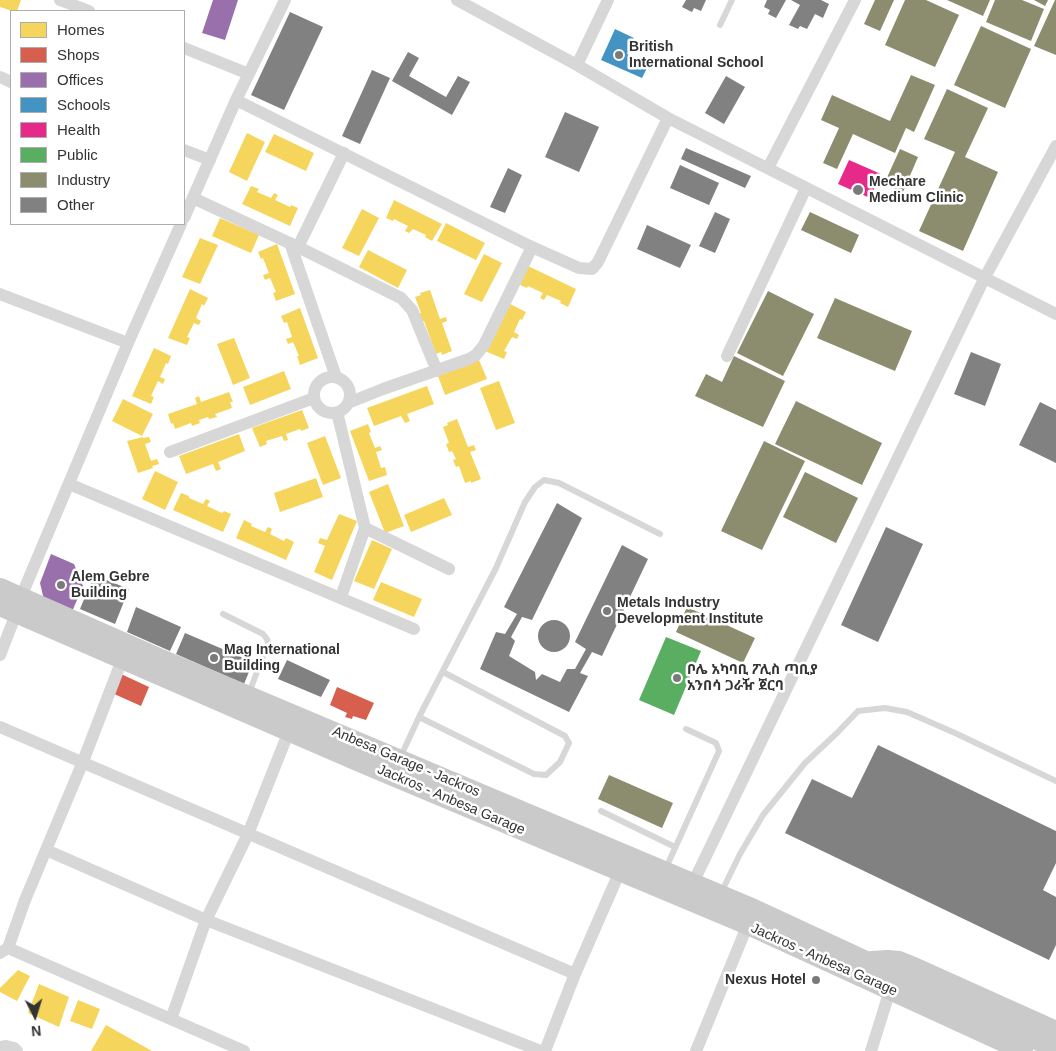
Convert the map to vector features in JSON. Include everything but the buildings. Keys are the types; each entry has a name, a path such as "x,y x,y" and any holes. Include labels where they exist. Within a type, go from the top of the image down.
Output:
{"main road":[{"name":"Anbesa Garage - Jackros","path":"0,588 12,606 76,623 400,759 464,796 665,871 721,895 751,917 866,962 896,987"},
{"name":"Jackros - Anbesa Garage","path":"12,606 122,660 289,731 464,796 620,871 751,917 896,987"},
{"path":"866,962 888,960 914,967 1056,1031"},
{"path":"896,987 933,1010 1023,1051"},
{"path":"896,987 1056,1049"},
{"path":"896,987 919,1017 993,1051"}],"street":[{"path":"60,0 86,10"},
{"path":"185,216 236,100 285,0"},
{"path":"457,0 577,65 668,118 1056,314"},
{"path":"577,65 608,0"},
{"path":"768,168 855,0"},
{"path":"185,48 249,74"},
{"path":"236,100 532,247 579,268 592,268 598,262 668,118"},
{"path":"693,883 984,279 1056,146"},
{"path":"185,150 210,160"},
{"path":"336,376 322,379 314,391 317,405 330,413 338,412 344,408 350,397 347,384 336,376 294,245 344,153"},
{"path":"728,356 806,188"},
{"path":"193,198 401,298 412,310 437,371"},
{"path":"0,655 12,606 69,484 128,343 181,225"},
{"path":"348,403 476,355 484,345 532,247"},
{"path":"0,294 128,343"},
{"path":"170,452 314,398"},
{"path":"338,412 365,528 341,597"},
{"path":"69,484 414,629"},
{"path":"365,528 449,569"},
{"path":"122,660 82,764 4,950 242,1050"},
{"path":"0,727 82,764 575,974"},
{"path":"171,1019 206,920 248,834 289,731"},
{"path":"46,850 206,920 543,1051 620,871"},
{"path":"696,1051 751,917"},
{"path":"871,1051 896,987"},
{"path":"0,1048 6,1046 17,1051"}],"lane":[{"path":"720,25 732,0"},
{"path":"400,759 419,717 496,568 525,502 535,487 544,480 559,483 660,534"},
{"path":"223,614 263,634 267,639 268,643 248,696"},
{"path":"419,717 534,774 546,775 560,762 569,743 565,736 443,672"},
{"path":"721,895 740,854 763,815 805,762 858,711 884,708 907,712 1056,781"},
{"path":"665,871 719,751 716,743 686,729"},
{"path":"601,811 675,847"}],"place":[{"name":"British International School","path":"619,55"},
{"name":"Mechare Medium Clinic","path":"858,190"},
{"name":"Alem Gebre Building","path":"61,585"},
{"name":"Metals Industry Development Institute","path":"607,611"},
{"name":"Mag International Building","path":"214,658"},
{"name":"ቦሌ አካባቢ ፖሊስ ጣቢያ አንበሳ ጋራዥ ጀርባ","path":"677,678"},
{"name":"Nexus Hotel","path":"816,980"}]}
